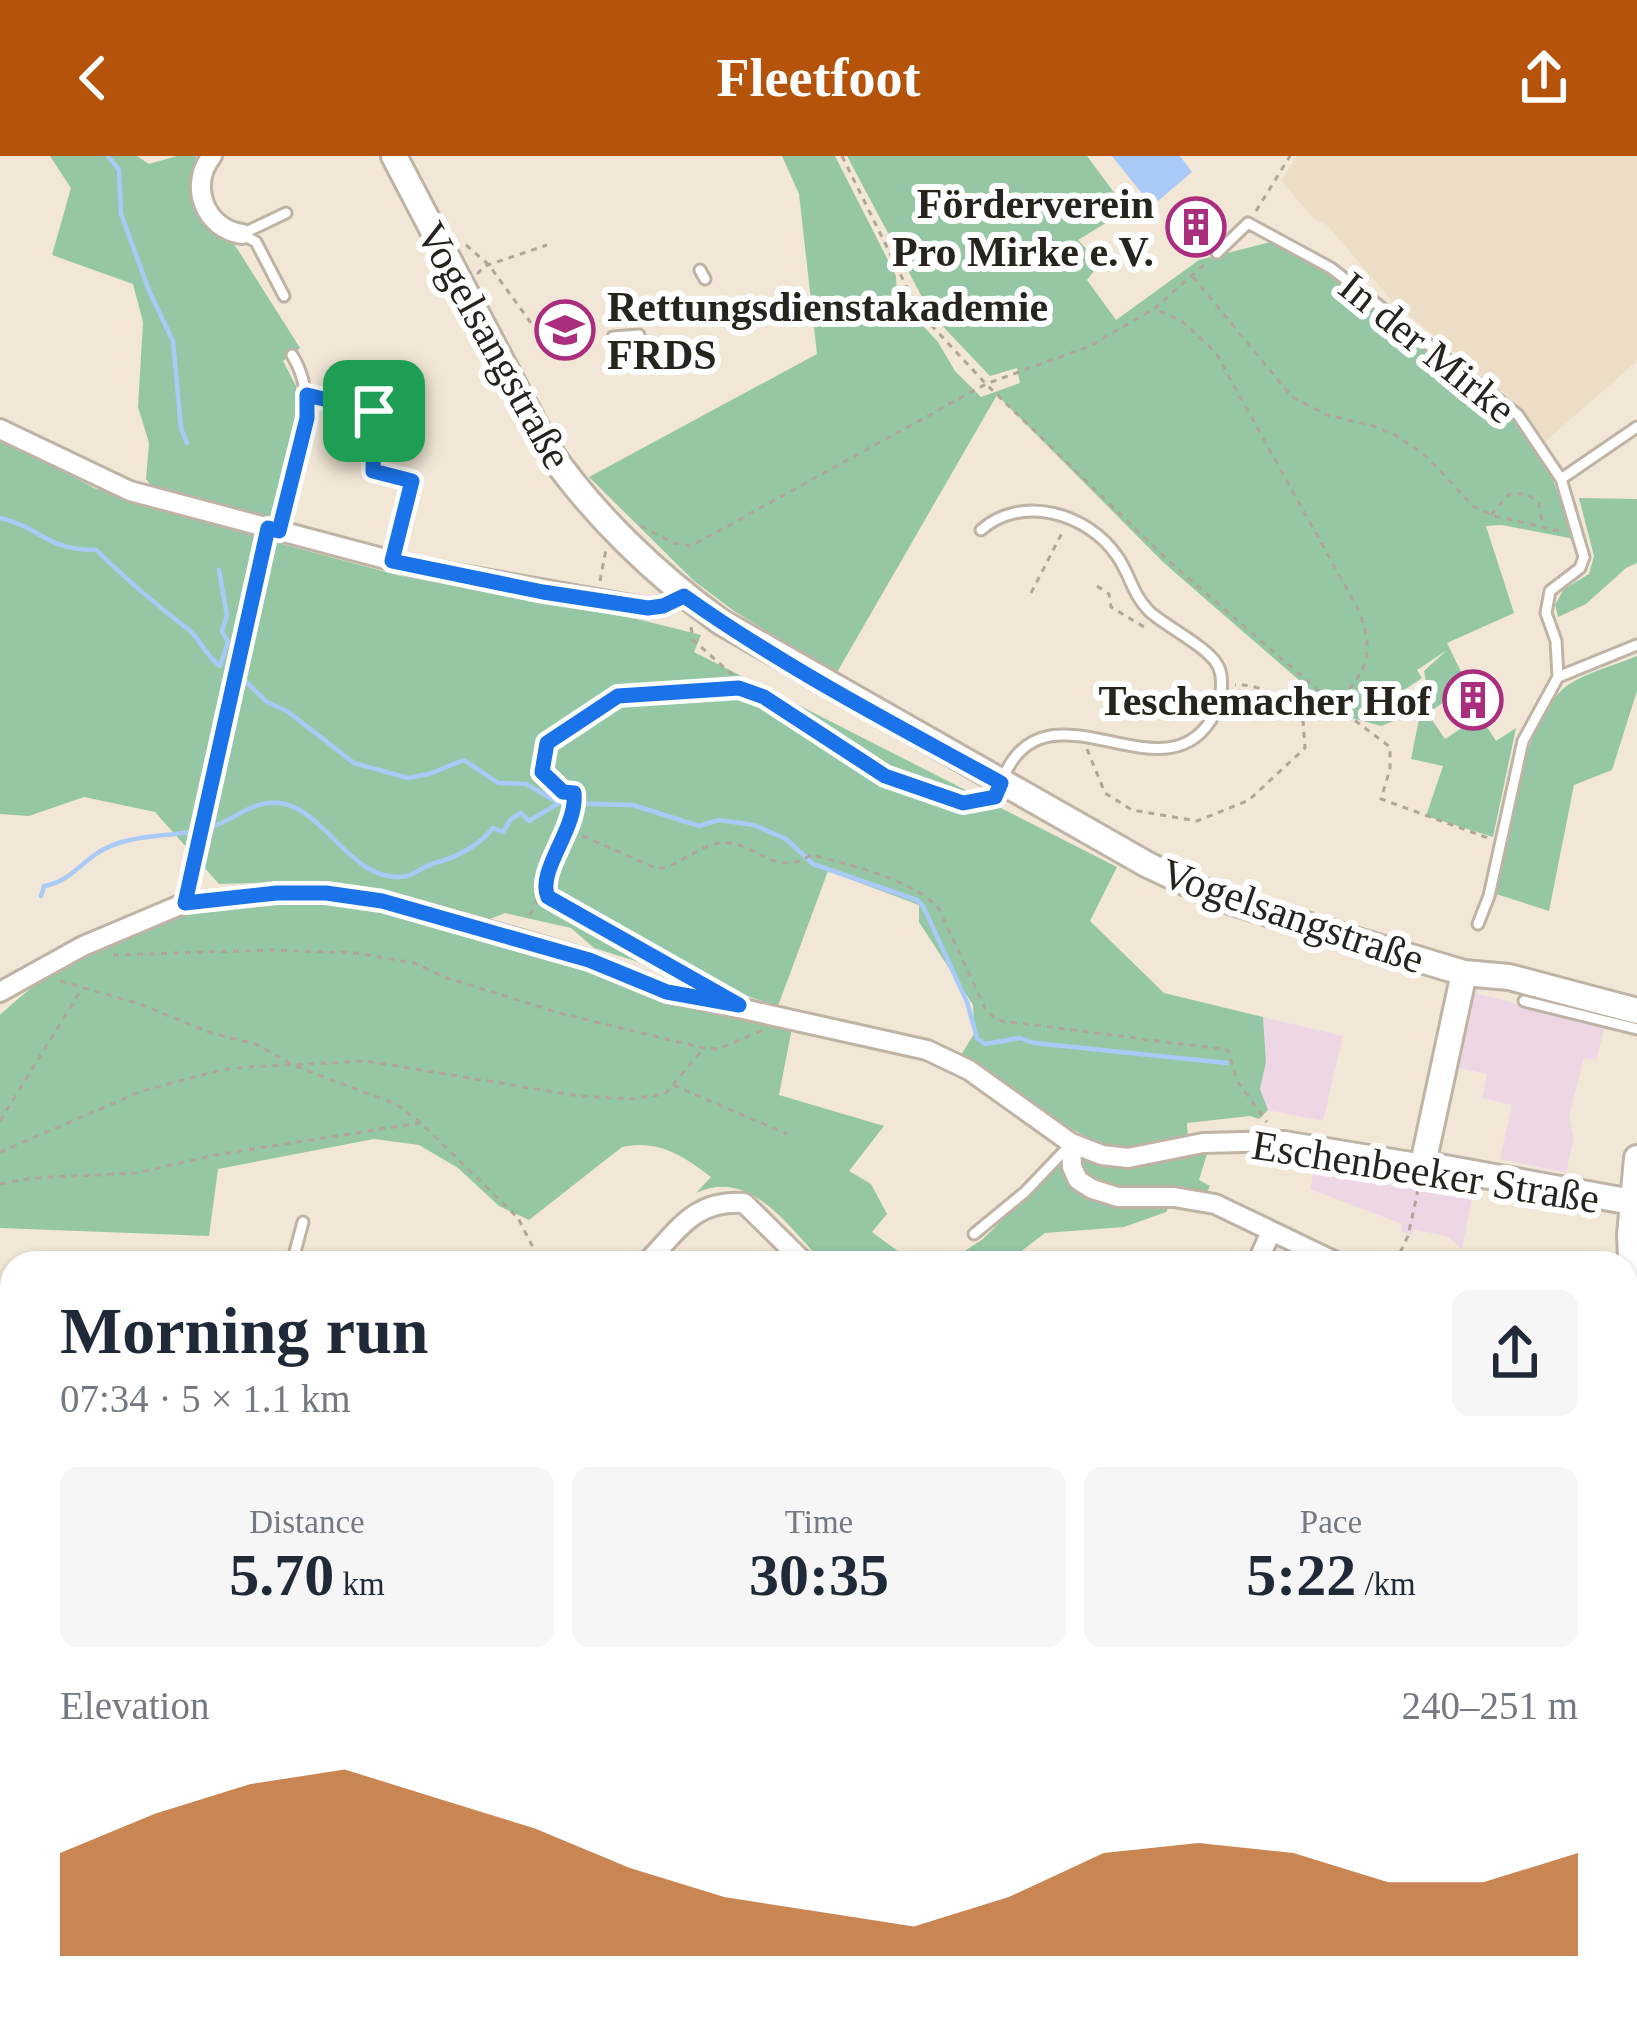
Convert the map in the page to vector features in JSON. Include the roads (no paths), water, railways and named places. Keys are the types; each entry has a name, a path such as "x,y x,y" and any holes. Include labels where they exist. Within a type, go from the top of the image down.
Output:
{"street":[{"path":"212,156 203,169 204,205 222,227 242,234"},
{"name":"Vogelsangstraße","path":"394,156 547,448 613,541 684,596 783,659 1001,783 1214,896 1464,973 1509,976 1637,1011"},
{"path":"0,429 130,490 392,561 648,608 684,596"},
{"name":"Eschenbeeker Straße","path":"0,992 83,946 185,903 326,893 382,901 589,960 667,992 927,1050 969,1070 1071,1143 1102,1155 1128,1158 1203,1143 1284,1141 1421,1172 1634,1203"},
{"path":"1421,1172 1464,973"},
{"path":"1071,1143 1072,1167 1078,1180 1092,1189 1118,1197 1174,1197 1215,1204 1312,1251"},
{"path":"1635,1251 1637,1158"},
{"path":"658,1251 693,1214 717,1201 744,1203 793,1251"},
{"path":"1262,1251 1270,1232"}],"lane":[{"path":"242,234 286,213"},
{"name":"In der Mirke","path":"1217,254 1248,223 1331,268 1518,415 1561,479 1584,557 1580,568 1550,591 1546,613 1556,641 1558,677"},
{"path":"242,234 256,242 284,296"},
{"path":"613,337 638,335"},
{"path":"273,529 307,418 307,395 292,355"},
{"path":"1561,479 1637,428"},
{"path":"981,530 994,518 1014,511 1041,510 1069,518 1119,558 1134,596 1221,670 1216,712 1199,735 1183,746 1160,750 1080,734 1046,736 1023,749 1001,783"},
{"path":"1478,924 1523,741 1558,677 1637,645"},
{"path":"1524,1000 1637,1029"},
{"path":"974,1234 1025,1192 1071,1143"},
{"path":"295,1251 303,1222"}],"water":[{"path":"1112,156 1180,156 1192,172 1152,206"}],"waterway":[{"path":"108,156 119,170 121,214 173,341 181,428 187,443"},
{"path":"0,518 55,543 96,550 189,630 220,666 228,642 222,631 227,616 219,570"},
{"path":"240,676 267,702 287,711 354,763 408,778 464,760 498,783 526,784 559,803 633,805 699,826 719,820 754,825 786,839 813,864 917,900 967,1002 977,1038 985,1044 1020,1038 1227,1063"},
{"path":"41,896 44,886 66,878 110,846 202,830 265,803 300,810 356,860 388,876 407,876 457,855 493,828 503,832 521,813 529,821 559,803"}],"place":[{"name":"Förderverein Pro Mirke e.V.","path":"1196,227"},
{"name":"Rettungsdienstakademie FRDS","path":"565,330"},
{"name":"Teschemacher Hof","path":"1473,700"}]}
